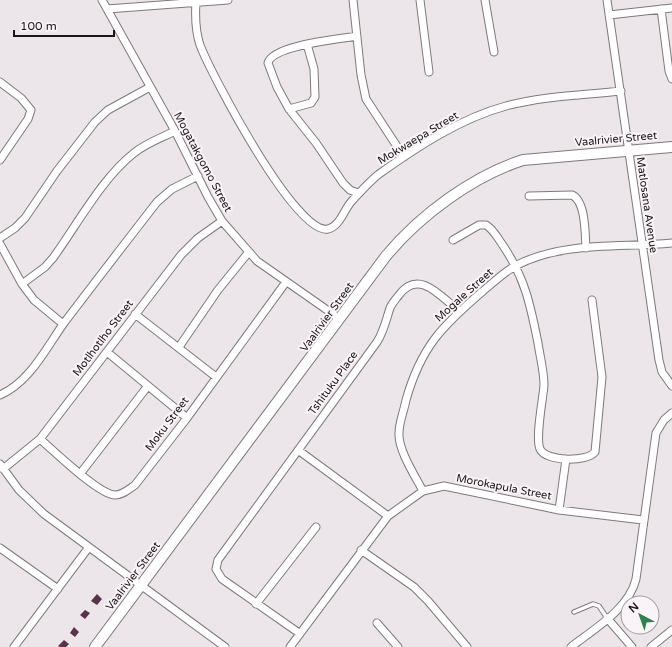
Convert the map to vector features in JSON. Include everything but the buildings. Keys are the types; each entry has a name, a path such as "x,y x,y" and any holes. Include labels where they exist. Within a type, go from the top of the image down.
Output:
{"street":[{"name":"Mogatakgomo Street","path":"102,0 175,131 222,221 248,254 340,319"},
{"path":"106,9 228,0"},
{"path":"353,0 366,99 373,112 404,157"},
{"path":"420,0 429,72"},
{"path":"485,0 494,52"},
{"name":"Matlosana Avenue","path":"607,0 660,366 672,386"},
{"name":"Mokwaepa Street","path":"196,2 196,32 219,86 266,166 295,206 310,223 317,227 327,229 337,223 358,193 378,175 404,157 450,130 505,106 621,91"},
{"path":"609,15 672,8"},
{"path":"661,9 669,71 672,79"},
{"path":"357,36 307,44 284,50 272,56 268,61 268,65 277,87 289,109 311,137 343,183 350,190 358,193"},
{"path":"289,109 311,103 315,97 314,69 307,44"},
{"path":"0,82 27,104 31,110 28,119 0,160"},
{"path":"0,238 20,223 57,171 95,122 108,110 150,87"},
{"path":"22,284 53,258 97,195 125,160 145,146 175,131"},
{"name":"Vaalrivier Street","path":"95,647 402,236 466,188 502,168 523,160 672,147"},
{"path":"0,395 15,387 37,362 63,324 157,202 172,189 198,176"},
{"path":"529,196 572,195 577,198 582,206 586,248"},
{"name":"Motlhotlho Street","path":"1,466 40,439 181,254 198,238 222,221"},
{"path":"453,240 479,225 486,225 495,234 516,265 528,296 542,367 543,400 539,433 539,448 547,456 566,459 591,456 595,452 602,377 592,300"},
{"name":"Mogale Street","path":"423,491 401,447 399,433 402,417 413,376 425,352 438,334 459,311 516,265 555,252 586,248 642,246 672,243"},
{"path":"0,244 22,284 38,305 63,324"},
{"path":"179,347 218,290 248,254"},
{"name":"Moku Street","path":"40,439 80,474 107,493 116,495 124,493 135,485 187,418 286,282"},
{"name":"Tshituku Place","path":"256,604 222,579 218,574 217,564 222,554 377,342 385,327 391,307 405,288 417,283 426,285 459,311"},
{"path":"135,314 216,377"},
{"path":"107,352 147,387 187,418"},
{"path":"80,474 147,387"},
{"path":"571,647 607,618 633,592 656,433 664,420 672,413"},
{"path":"298,450 388,516"},
{"path":"559,510 566,459"},
{"path":"1,466 32,504 89,547 142,584 216,644 225,647"},
{"name":"Morokapula Street","path":"290,647 361,550 388,516 423,491 444,486 559,510 643,520"},
{"path":"300,633 256,604 316,527"},
{"path":"14,647 89,547"},
{"path":"0,548 58,589"},
{"path":"361,550 414,587 428,601 464,646"},
{"path":"607,618 632,647"},
{"path":"377,623 398,647"},
{"path":"651,647 672,630"}],"lane":[{"path":"574,612 593,604 599,606 607,618"}]}
